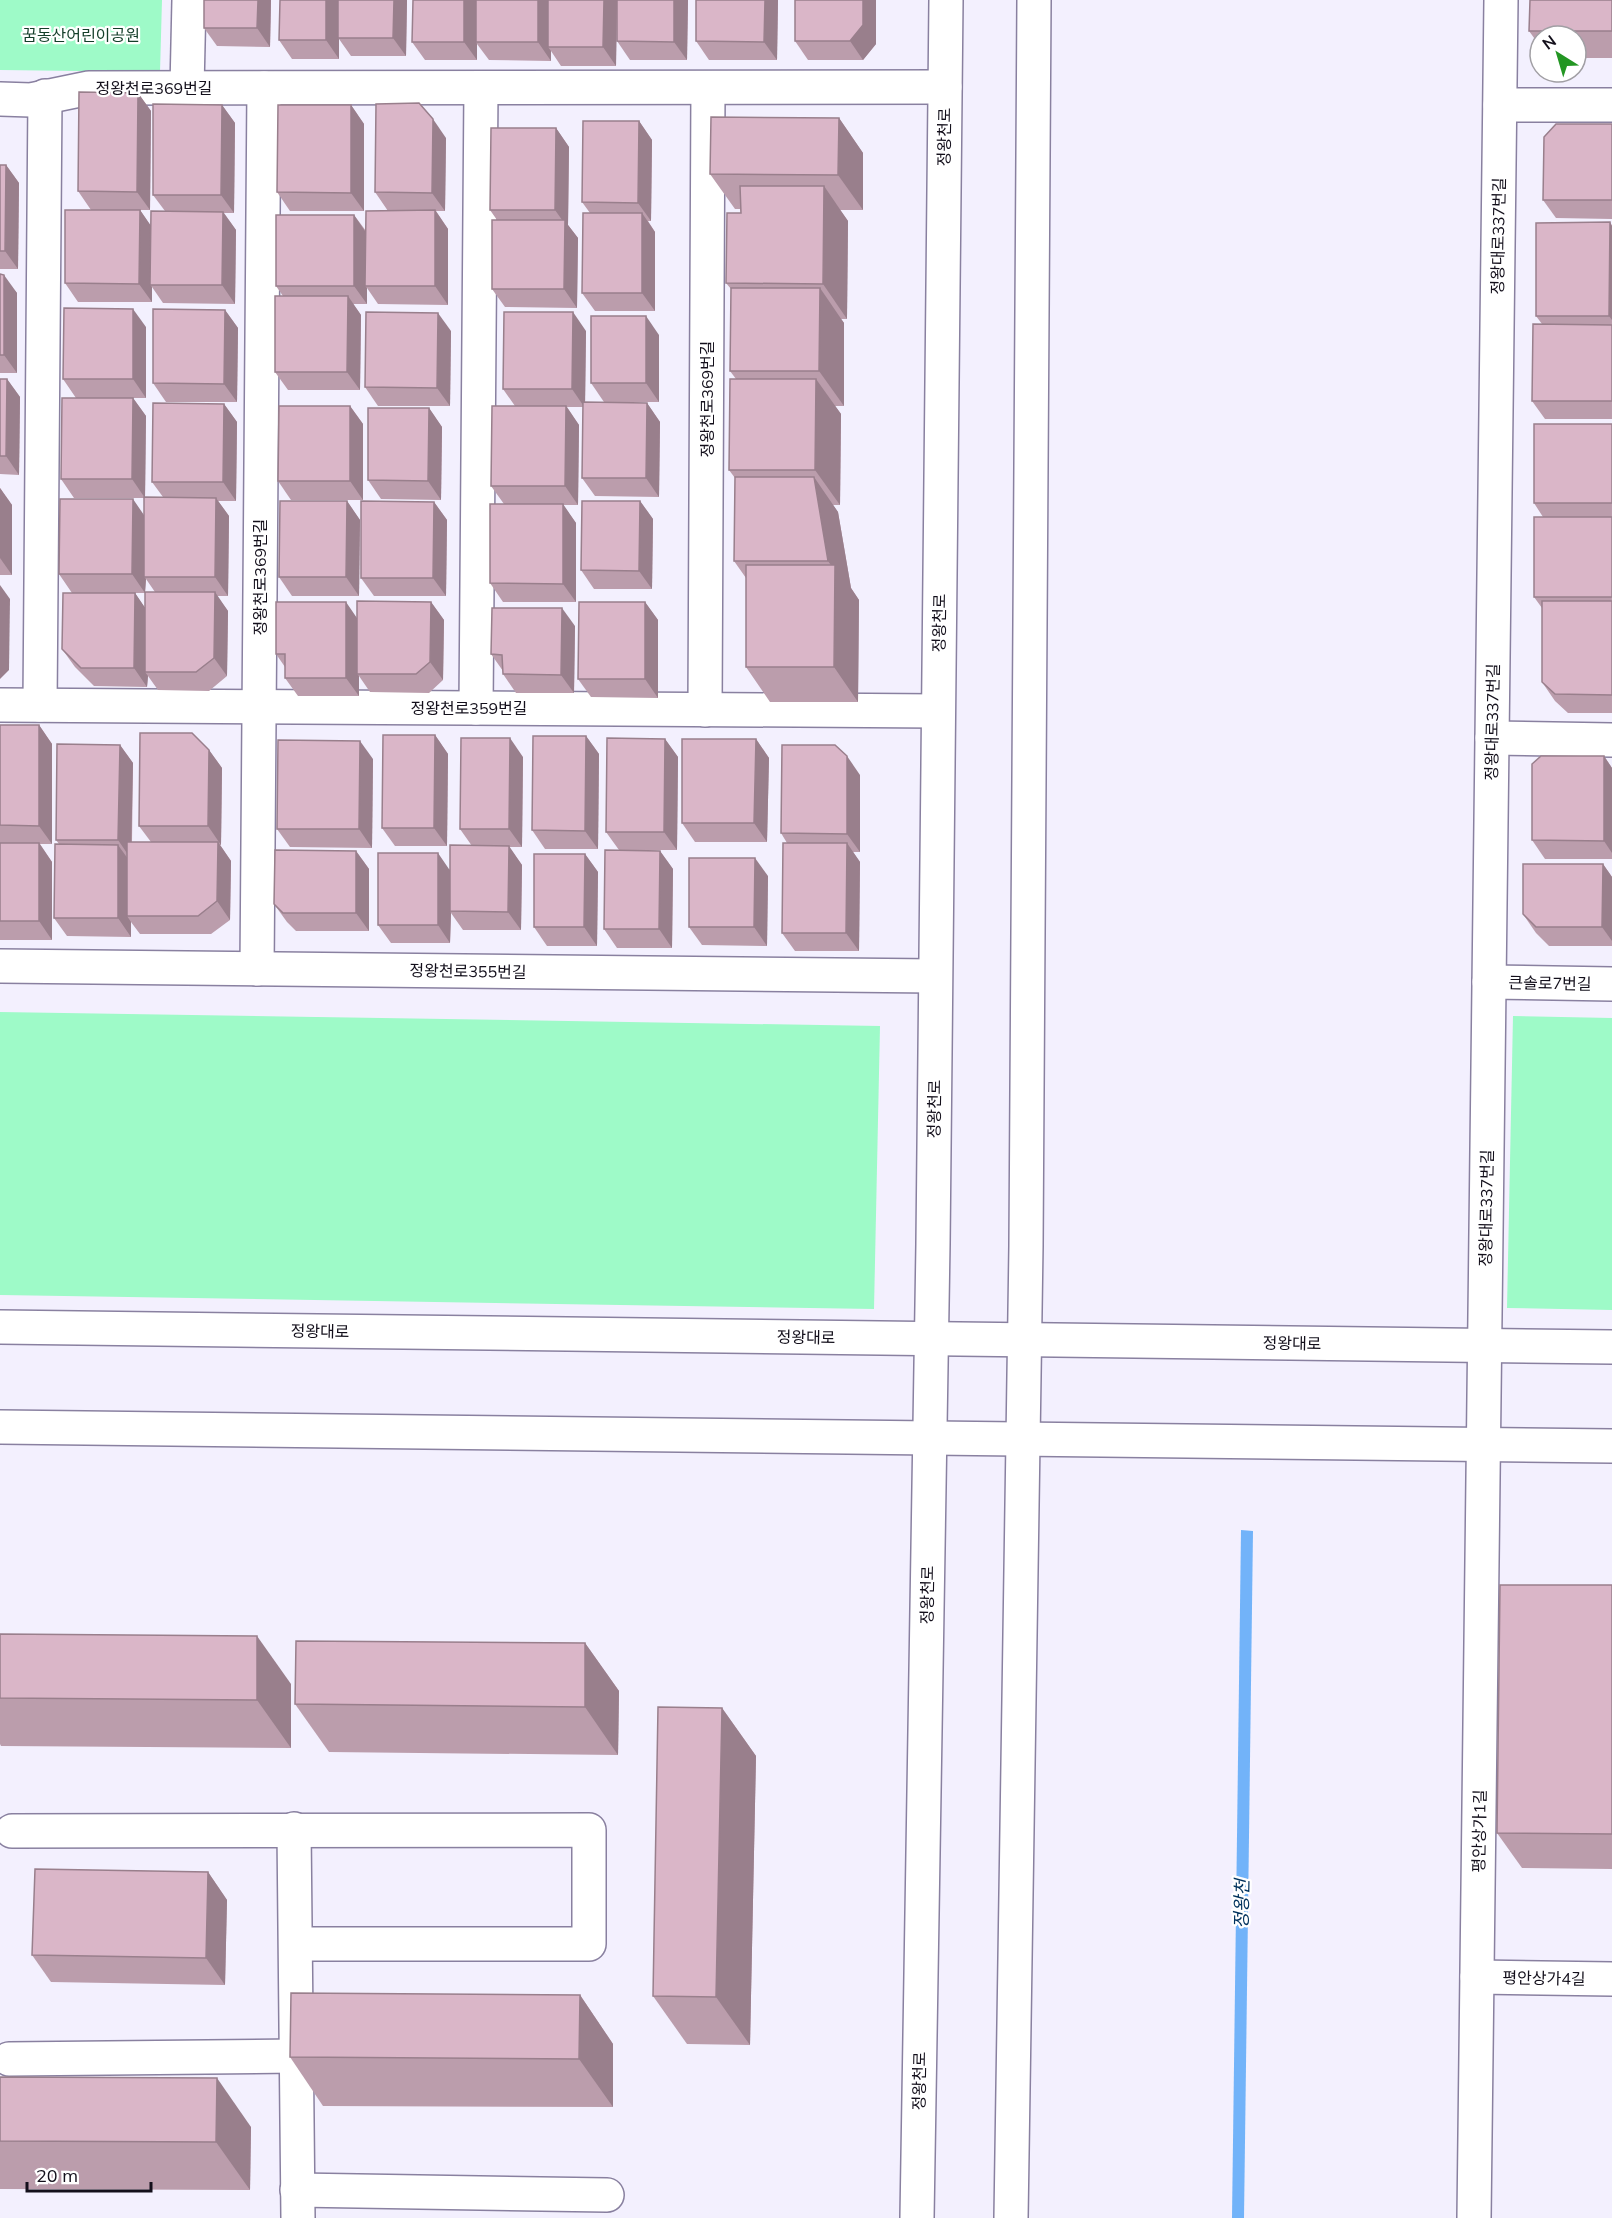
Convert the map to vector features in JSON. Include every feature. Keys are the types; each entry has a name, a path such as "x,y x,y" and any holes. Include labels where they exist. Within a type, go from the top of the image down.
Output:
{"street":[{"path":"187,88 189,0"},
{"name":"정왕천로","path":"917,2218 931,1339 946,0"},
{"path":"1011,2218 1025,1340 1034,0"},
{"name":"정왕대로337번길","path":"1483,1445 1501,0"},
{"name":"정왕천로369번길","path":"0,99 31,100 89,88 945,87"},
{"name":"정왕천로369번길","path":"257,969 264,88"},
{"path":"476,708 481,88"},
{"name":"정왕천로369번길","path":"705,710 708,88"},
{"path":"40,705 45,96"},
{"path":"1500,105 1612,105"},
{"name":"정왕천로359번길","path":"0,705 938,711"},
{"path":"1492,738 1612,740"},
{"name":"정왕천로355번길","path":"0,966 935,976"},
{"name":"큰솔로7번길","path":"1489,982 1612,984"},
{"name":"정왕대로","path":"0,1327 1612,1347"},
{"path":"0,1426 1612,1446"},
{"name":"평안상가1길","path":"1474,2218 1483,1445"},
{"path":"294,1829 297,2204 606,2195"},
{"path":"12,1831 589,1830 589,1944 296,1944"},
{"name":"평안상가4길","path":"1477,1977 1612,1979"},
{"path":"9,2059 296,2056"}],"green space":[{"name":"꿈동산어린이공원","path":"0,0 162,0 160,72 0,70"},
{"path":"0,1012 880,1026 874,1309 0,1295"},
{"path":"1513,1016 1612,1018 1612,1310 1507,1308"}],"water":[{"name":"정왕천","path":"1241,1530 1253,1531 1244,2218 1232,2218"}],"building":[{"path":"204,0 258,0 257,28 204,28"},
{"path":"280,0 326,0 326,40 279,40"},
{"path":"338,0 394,0 393,38 338,38"},
{"path":"413,0 464,0 464,42 412,42"},
{"path":"476,0 538,0 538,42 476,42"},
{"path":"548,0 604,0 603,47 548,47"},
{"path":"617,0 674,0 674,42 617,41"},
{"path":"696,0 765,0 764,42 696,41"},
{"path":"795,0 863,0 863,25 850,41 795,41"},
{"path":"1530,0 1612,0 1612,31 1588,31 1588,24 1529,24"},
{"path":"79,92 138,93 137,192 78,191"},
{"path":"419,103 433,119 432,193 375,192 376,104"},
{"path":"153,104 222,105 221,195 153,195"},
{"path":"278,105 351,105 351,193 277,192"},
{"path":"711,117 839,118 838,175 710,174"},
{"path":"583,121 639,121 638,203 582,202"},
{"path":"1556,124 1612,124 1612,200 1543,200 1544,137"},
{"path":"491,128 556,128 555,210 490,210"},
{"path":"0,165 6,165 5,251 0,251"},
{"path":"740,186 824,186 823,284 726,283 727,213 741,213"},
{"path":"65,210 140,210 139,284 65,283"},
{"path":"435,210 435,286 365,286 366,211"},
{"path":"151,211 223,212 222,285 150,285"},
{"path":"583,213 642,213 642,293 582,293"},
{"path":"276,215 354,215 354,286 276,286"},
{"path":"492,220 565,220 564,289 492,289"},
{"path":"1610,222 1609,316 1536,316 1536,223"},
{"path":"0,274 4,275 4,355 0,355"},
{"path":"731,288 820,288 819,371 730,371"},
{"path":"275,296 348,296 347,372 275,372"},
{"path":"64,308 133,309 133,379 63,379"},
{"path":"153,309 225,310 224,384 153,383"},
{"path":"366,312 438,313 437,388 365,387"},
{"path":"504,312 573,312 572,389 503,389"},
{"path":"591,316 646,316 646,383 591,383"},
{"path":"1533,324 1612,325 1612,401 1532,401"},
{"path":"0,379 7,379 6,456 0,456"},
{"path":"730,379 816,379 815,470 729,470"},
{"path":"62,398 133,398 132,479 61,479"},
{"path":"583,402 647,403 646,478 582,478"},
{"path":"153,403 224,404 223,482 152,482"},
{"path":"279,406 350,406 350,481 278,481"},
{"path":"492,406 566,406 565,486 491,486"},
{"path":"368,408 429,408 428,481 368,480"},
{"path":"1534,424 1612,424 1612,503 1534,503"},
{"path":"735,477 814,477 828,561 734,561"},
{"path":"144,497 216,498 215,577 144,577"},
{"path":"60,499 133,499 132,574 59,574"},
{"path":"280,501 347,501 346,577 279,577"},
{"path":"361,501 434,502 433,578 361,578"},
{"path":"582,501 640,501 639,571 581,570"},
{"path":"490,504 563,504 563,584 490,583"},
{"path":"1534,517 1612,517 1612,597 1534,597"},
{"path":"746,565 835,565 834,667 746,667"},
{"path":"145,592 215,592 214,658 196,672 145,672"},
{"path":"63,593 135,593 134,668 81,668 62,649"},
{"path":"357,601 431,602 430,662 416,674 357,674"},
{"path":"1542,601 1612,601 1612,695 1555,694 1542,682"},
{"path":"276,602 346,602 346,678 285,678 285,654 276,654"},
{"path":"579,602 645,602 645,679 578,679"},
{"path":"492,608 562,608 561,675 503,674 502,655 491,654"},
{"path":"0,725 39,725 39,826 0,825"},
{"path":"140,733 192,733 209,750 208,826 139,826"},
{"path":"383,735 435,735 434,828 382,828"},
{"path":"533,736 586,736 585,831 532,830"},
{"path":"461,738 510,738 509,829 460,829"},
{"path":"607,738 665,739 664,832 606,832"},
{"path":"682,739 756,739 754,823 682,823"},
{"path":"278,740 360,741 359,829 277,829"},
{"path":"57,744 120,745 118,840 56,840"},
{"path":"782,745 835,745 847,756 847,834 781,833"},
{"path":"1541,756 1604,756 1604,841 1532,840 1532,764"},
{"path":"127,842 218,842 217,901 198,916 127,916"},
{"path":"0,843 39,843 39,921 0,921"},
{"path":"783,843 847,843 846,933 782,933"},
{"path":"55,844 118,845 118,918 54,918"},
{"path":"450,845 509,846 508,912 450,911"},
{"path":"275,850 356,851 356,913 283,913 274,904"},
{"path":"605,850 660,851 659,929 604,929"},
{"path":"378,853 438,853 438,925 378,925"},
{"path":"534,854 585,854 584,927 534,927"},
{"path":"689,858 755,858 754,927 689,927"},
{"path":"1523,864 1603,864 1602,927 1536,927 1523,914"},
{"path":"1500,1585 1612,1585 1612,1834 1497,1833"},
{"path":"0,1634 257,1636 257,1700 0,1698"},
{"path":"296,1641 585,1643 585,1707 295,1704"},
{"path":"658,1707 722,1708 716,1997 653,1996"},
{"path":"35,1869 208,1872 206,1958 32,1955"},
{"path":"291,1993 580,1995 579,2059 290,2057"},
{"path":"0,2077 217,2078 216,2142 0,2141"}]}
